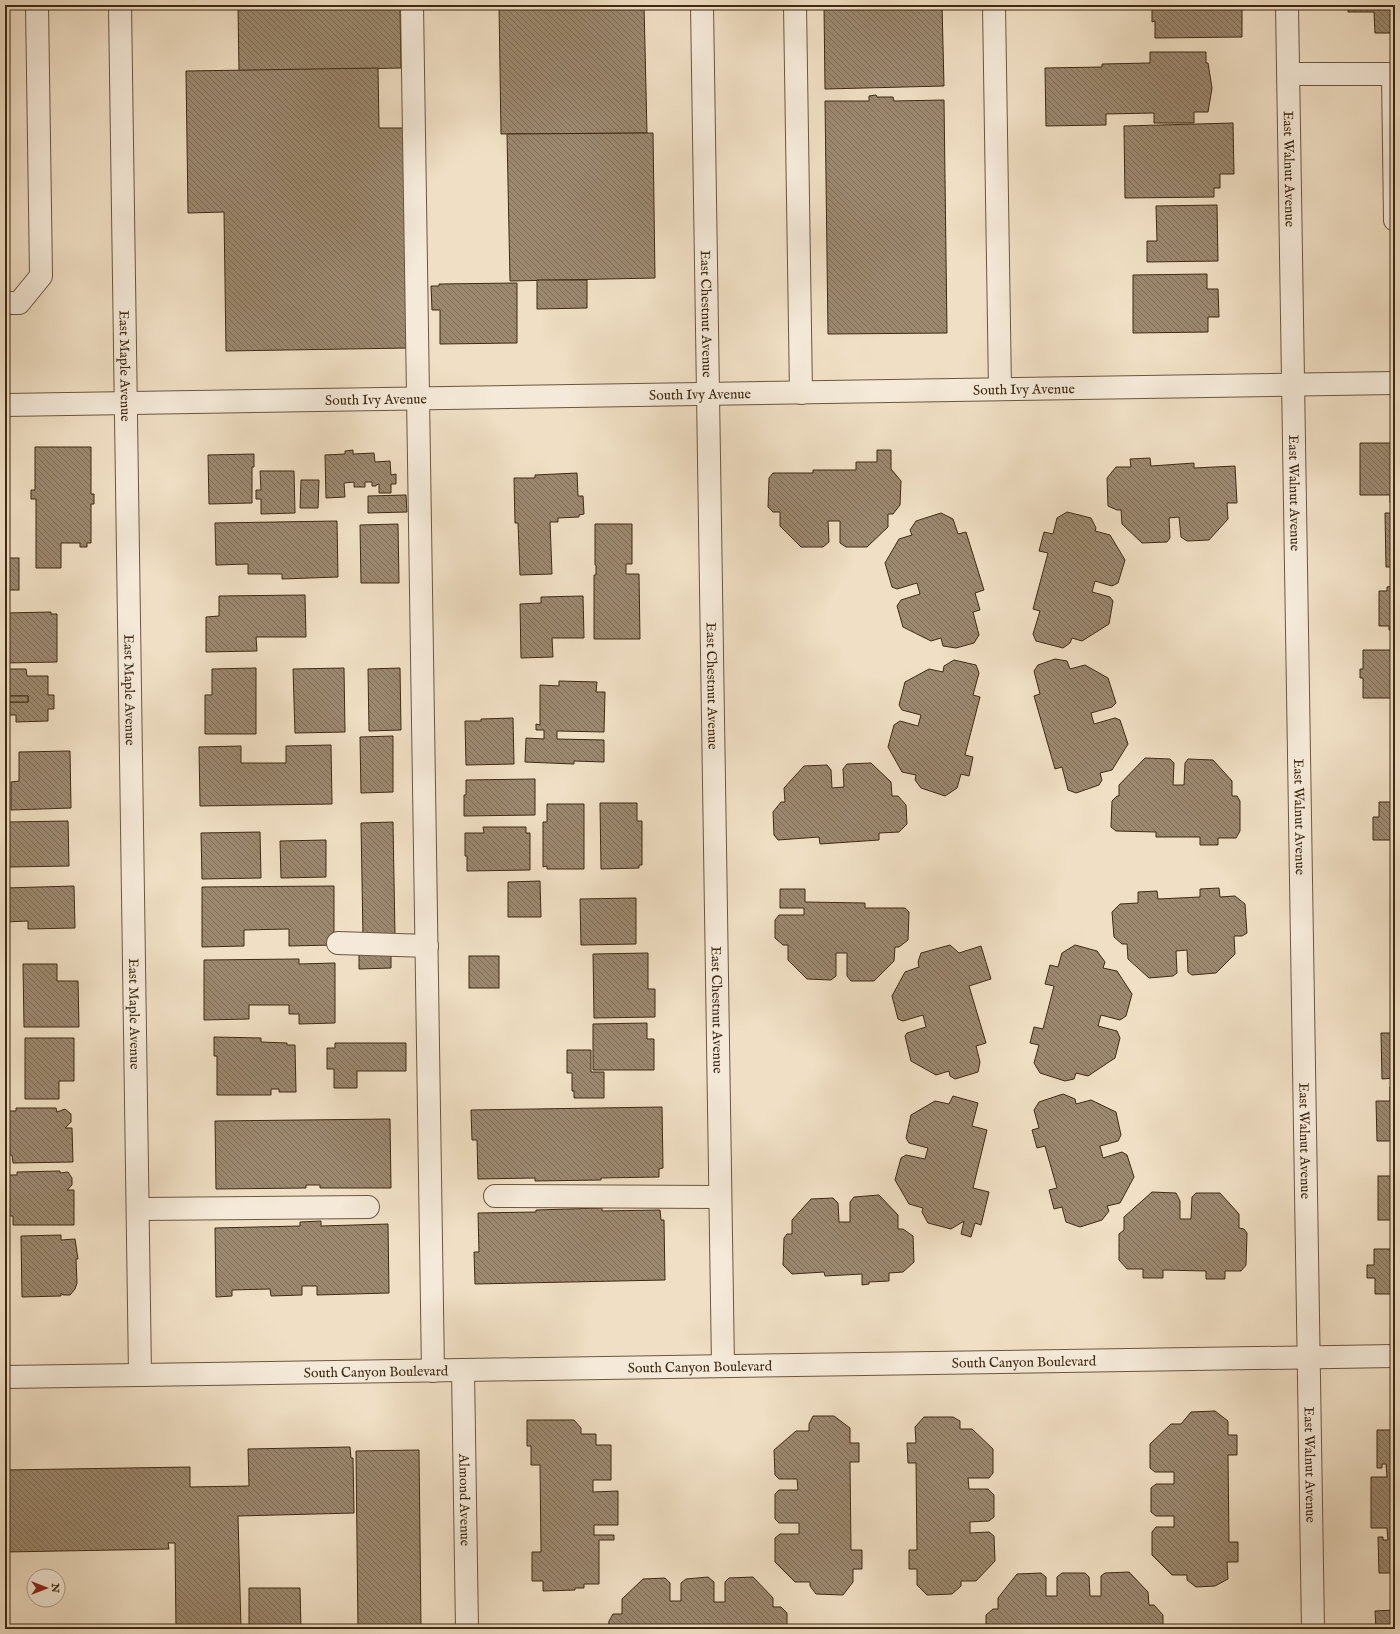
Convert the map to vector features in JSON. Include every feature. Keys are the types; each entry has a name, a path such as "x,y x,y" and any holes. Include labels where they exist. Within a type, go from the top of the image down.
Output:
{"street":[{"path":"5,303 19,303 41,276 37,5"},
{"name":"East Maple Avenue","path":"120,5 140,1375"},
{"path":"412,5 433,1371"},
{"name":"East Chestnut Avenue","path":"702,5 723,1366"},
{"path":"795,5 801,393"},
{"path":"994,5 1000,389"},
{"name":"East Walnut Avenue","path":"1288,5 1313,1629"},
{"path":"1288,74 1393,74 1395,220"},
{"name":"South Ivy Avenue","path":"5,405 1395,383"},
{"path":"338,943 427,946"},
{"path":"494,1196 720,1197"},
{"path":"138,1209 368,1207"},
{"name":"South Canyon Boulevard","path":"5,1377 1395,1356"},
{"name":"Almond Avenue","path":"463,1370 467,1629"}],"building":[{"path":"238,5 400,5 401,68 239,71"},
{"path":"499,5 644,5 647,133 501,134"},
{"path":"824,5 942,5 944,86 825,89"},
{"path":"1152,5 1242,5 1242,37 1155,38 1155,21 1152,22"},
{"path":"1348,5 1395,5 1395,33 1375,33 1374,12 1348,12"},
{"path":"1150,52 1206,52 1206,63 1208,63 1212,88 1208,112 1194,112 1194,123 1154,123 1154,113 1106,114 1106,125 1046,126 1045,68 1102,67 1102,64 1150,63"},
{"path":"378,68 379,128 404,128 408,348 226,351 224,212 188,213 186,71"},
{"path":"876,95 877,97 893,97 894,101 944,100 947,333 828,334 825,101 869,101 869,96"},
{"path":"1233,123 1234,174 1220,174 1220,188 1214,188 1214,197 1125,198 1124,126"},
{"path":"653,133 655,278 510,281 507,134"},
{"path":"1217,205 1218,261 1147,262 1147,241 1157,241 1156,206"},
{"path":"1207,274 1207,289 1218,289 1219,317 1208,317 1208,332 1133,333 1133,275"},
{"path":"537,280 587,280 587,308 537,309"},
{"path":"517,283 517,343 440,344 440,310 432,310 431,286 439,286 439,284"},
{"path":"1360,443 1395,443 1395,503 1390,503 1390,495 1360,495"},
{"path":"35,447 91,447 91,494 94,494 94,504 91,504 91,543 87,543 87,547 80,547 80,543 61,543 61,568 36,568 36,499 31,499 31,490 35,490"},
{"path":"353,450 353,454 374,453 375,462 390,461 391,475 396,474 396,484 391,484 391,493 379,493 379,484 372,486 372,482 365,482 365,487 354,487 354,482 344,483 345,497 326,498 325,455 345,454 345,451"},
{"path":"877,450 891,450 891,469 901,481 900,505 893,514 888,514 888,527 867,547 846,547 840,543 840,521 828,521 829,542 823,547 801,547 780,526 780,512 773,512 768,507 769,478 773,473 813,473 813,470 856,470 856,462 877,462"},
{"path":"254,454 254,467 252,467 252,503 209,504 208,455"},
{"path":"1150,458 1151,466 1194,463 1194,468 1235,466 1237,503 1227,503 1228,519 1209,540 1187,541 1181,537 1179,517 1169,518 1170,538 1167,542 1142,543 1122,524 1121,510 1108,506 1107,478 1116,467 1131,467 1130,459"},
{"path":"260,471 294,471 295,513 261,514 261,499 256,499 256,490 261,490"},
{"path":"577,473 578,496 583,496 584,514 579,515 579,517 558,518 558,522 550,522 552,574 520,575 518,523 515,523 514,478 535,478 535,475"},
{"path":"301,480 319,480 318,508 300,508"},
{"path":"406,495 407,512 368,513 368,496"},
{"path":"1067,512 1091,518 1096,528 1095,531 1110,535 1125,560 1118,583 1112,586 1095,581 1092,592 1110,597 1113,601 1109,624 1082,641 1072,638 1070,643 1063,648 1036,641 1033,634 1040,611 1033,609 1048,553 1039,551 1044,532 1053,534 1057,518"},
{"path":"941,513 953,519 958,534 966,532 984,590 975,593 980,610 973,612 979,635 974,643 956,648 943,646 941,638 931,641 903,627 897,606 901,600 920,594 917,583 897,589 892,587 885,563 899,539 912,535 910,530 916,521"},
{"path":"1385,513 1395,513 1395,567 1386,567"},
{"path":"337,521 338,577 282,579 282,574 248,574 248,564 216,565 215,523"},
{"path":"398,524 399,583 361,583 360,525"},
{"path":"595,524 632,524 632,564 626,564 626,574 639,574 640,639 594,639 594,575 596,575"},
{"path":"5,558 19,558 19,590 5,590"},
{"path":"1395,586 1395,630 1389,630 1389,626 1379,626 1379,591 1387,591 1387,587"},
{"path":"305,595 306,637 256,637 257,651 206,652 206,617 219,616 219,596"},
{"path":"583,596 584,638 552,638 553,657 521,658 520,604 541,603 541,597"},
{"path":"51,612 51,614 57,614 57,662 5,663 5,613"},
{"path":"1363,650 1395,650 1395,700 1394,698 1363,698 1363,678 1360,678 1360,669 1363,669"},
{"path":"1055,659 1067,661 1070,669 1085,665 1108,678 1116,703 1112,707 1091,713 1094,724 1115,718 1120,720 1128,744 1112,770 1100,773 1102,780 1099,785 1076,793 1068,790 1062,767 1055,769 1034,696 1040,694 1034,671 1038,665"},
{"path":"954,660 976,665 979,673 973,695 980,697 965,755 973,757 969,776 961,774 957,788 945,796 921,788 915,780 916,775 902,772 888,747 894,725 900,721 918,726 921,715 902,710 899,705 905,682 929,669 943,672 944,666"},
{"path":"256,668 256,734 205,734 205,695 212,695 212,669"},
{"path":"344,668 345,732 295,733 293,669"},
{"path":"400,668 401,730 369,731 368,669"},
{"path":"5,669 26,669 27,676 48,676 48,695 54,695 54,709 48,709 48,721 16,722 16,715 5,715 5,702 28,702 28,696 8,696 8,687 5,687"},
{"path":"559,681 597,682 596,692 605,692 604,732 557,731 557,739 604,740 604,762 574,761 574,764 525,762 526,738 544,739 544,730 536,730 536,724 540,725 540,685 559,686"},
{"path":"5,687 8,687 8,696 28,696 28,702 5,702"},
{"path":"513,718 514,764 466,765 465,721"},
{"path":"393,736 393,792 361,793 360,737"},
{"path":"331,745 332,804 200,806 199,747 241,746 241,763 286,763 286,746"},
{"path":"70,751 71,808 11,810 11,782 19,781 19,752"},
{"path":"1145,758 1170,759 1174,763 1173,785 1184,785 1185,763 1188,759 1213,760 1232,781 1232,796 1237,796 1240,801 1240,831 1236,838 1218,838 1218,845 1200,845 1200,837 1156,837 1156,832 1116,831 1111,827 1112,801 1119,796 1119,785"},
{"path":"871,763 891,782 892,796 898,796 906,805 907,824 899,832 879,833 879,840 820,844 819,837 778,840 774,835 773,812 781,802 785,802 784,788 804,766 827,765 831,770 832,788 844,787 843,769 847,764"},
{"path":"535,779 535,815 464,816 466,780"},
{"path":"1379,802 1395,802 1395,840 1373,840 1373,817 1379,817"},
{"path":"600,803 637,803 637,821 642,821 642,865 639,865 639,868 601,869"},
{"path":"547,804 584,804 584,869 547,869 547,866 543,867 543,822 547,822"},
{"path":"68,821 69,866 9,867 9,855 5,855 5,841 8,841 8,822"},
{"path":"393,822 395,936 363,937 361,823"},
{"path":"483,827 526,827 526,833 530,833 530,870 467,871 467,856 465,856 465,833 484,833"},
{"path":"260,832 261,878 202,879 201,833"},
{"path":"326,840 326,877 281,878 280,841"},
{"path":"540,881 541,917 508,917 508,882"},
{"path":"74,886 75,928 28,929 28,921 5,922 5,888"},
{"path":"334,886 334,945 289,946 289,929 244,930 244,946 202,947 202,887"},
{"path":"1219,888 1220,897 1235,896 1245,904 1247,933 1242,936 1234,936 1235,954 1216,973 1192,975 1188,972 1187,950 1176,951 1177,973 1173,976 1149,978 1128,959 1127,944 1122,944 1114,937 1112,912 1120,904 1138,903 1138,892 1157,891 1158,899 1200,897 1200,889"},
{"path":"780,889 805,889 805,902 865,903 865,908 905,908 909,912 908,940 899,947 895,947 894,961 874,981 851,981 847,976 847,953 836,953 836,976 831,980 807,979 788,960 788,945 783,945 775,938 775,920 779,915 804,915 804,908 780,908"},
{"path":"636,898 636,944 581,945 580,899"},
{"path":"950,945 959,953 981,946 991,979 969,986 986,1043 976,1046 980,1062 978,1072 955,1079 950,1076 949,1071 936,1075 911,1061 905,1036 907,1033 926,1027 923,1015 903,1021 898,1019 892,996 905,972 919,967 918,962 921,953"},
{"path":"1075,945 1097,951 1105,962 1103,968 1117,971 1132,994 1126,1016 1120,1020 1101,1015 1098,1026 1117,1031 1120,1038 1115,1058 1088,1076 1076,1073 1074,1079 1065,1081 1040,1073 1034,1063 1039,1045 1030,1043 1034,1027 1043,1029 1054,986 1045,984 1050,965 1058,967 1062,953"},
{"path":"359,949 391,949 391,968 359,969"},
{"path":"648,953 648,989 655,989 655,1017 594,1018 593,954"},
{"path":"469,956 499,956 499,988 469,988"},
{"path":"299,959 299,964 335,963 335,1023 299,1024 299,1014 289,1014 289,1005 249,1005 249,1019 204,1020 204,960"},
{"path":"23,964 57,964 57,981 78,981 79,1027 24,1027"},
{"path":"647,1023 647,1039 654,1039 654,1070 593,1070 593,1024"},
{"path":"1381,1033 1395,1033 1395,1078 1382,1079"},
{"path":"214,1037 261,1038 261,1042 287,1043 287,1045 295,1045 296,1092 279,1092 279,1089 271,1089 271,1095 217,1095 217,1056 214,1056"},
{"path":"25,1038 74,1038 74,1081 59,1081 59,1099 25,1099"},
{"path":"335,1043 406,1043 406,1071 357,1071 357,1088 334,1088 334,1069 327,1069 327,1048 335,1048"},
{"path":"567,1050 591,1050 591,1072 604,1072 604,1098 574,1098 574,1091 572,1091 572,1073 567,1073"},
{"path":"5,1058 9,1058 8,1100 5,1100"},
{"path":"1390,1087 1395,1087 1395,1141 1377,1141 1376,1101 1390,1101"},
{"path":"1063,1094 1075,1099 1076,1104 1091,1100 1116,1112 1121,1135 1118,1141 1100,1146 1103,1158 1122,1152 1127,1155 1134,1177 1120,1203 1107,1206 1109,1211 1102,1220 1080,1227 1066,1222 1062,1207 1054,1209 1049,1190 1057,1188 1045,1146 1037,1148 1032,1130 1039,1128 1034,1110 1039,1102"},
{"path":"953,1096 978,1103 972,1126 987,1130 973,1188 989,1192 981,1225 975,1223 971,1237 961,1234 964,1221 951,1229 928,1223 922,1212 923,1208 909,1204 895,1180 901,1158 906,1155 925,1159 928,1148 909,1143 906,1138 911,1115 935,1101 949,1104"},
{"path":"662,1107 663,1168 659,1169 659,1177 535,1181 535,1178 478,1179 477,1140 472,1140 471,1110"},
{"path":"16,1108 56,1108 57,1112 65,1109 71,1114 71,1122 65,1128 72,1128 73,1162 13,1163 12,1155 5,1155 5,1111 16,1111"},
{"path":"390,1119 391,1188 320,1188 320,1185 306,1185 306,1188 216,1189 215,1121"},
{"path":"60,1171 60,1173 68,1172 72,1178 72,1185 67,1190 74,1190 74,1225 13,1225 13,1216 5,1216 5,1175 17,1175 17,1172"},
{"path":"1378,1176 1395,1176 1395,1220 1378,1220"},
{"path":"1152,1192 1176,1193 1180,1201 1180,1219 1191,1219 1192,1197 1196,1193 1220,1193 1239,1214 1239,1228 1244,1229 1247,1233 1246,1265 1241,1271 1225,1271 1225,1279 1206,1279 1206,1271 1163,1270 1163,1278 1143,1278 1143,1269 1127,1269 1119,1260 1119,1234 1124,1230 1124,1217"},
{"path":"879,1195 898,1215 898,1229 903,1229 913,1236 914,1262 903,1272 889,1273 889,1281 869,1282 869,1284 862,1285 862,1274 825,1276 824,1272 792,1274 783,1265 784,1238 787,1234 792,1234 792,1220 811,1199 833,1198 838,1203 839,1222 850,1222 850,1202 854,1197"},
{"path":"602,1208 602,1211 660,1210 661,1220 664,1220 665,1280 475,1284 474,1252 479,1252 478,1213 536,1212 536,1210"},
{"path":"321,1221 321,1226 388,1224 389,1293 317,1295 317,1286 302,1286 302,1295 271,1296 270,1289 232,1290 232,1296 216,1297 215,1228 300,1226 300,1222"},
{"path":"61,1235 61,1240 75,1239 78,1259 76,1259 77,1283 75,1289 70,1295 63,1295 61,1293 61,1296 22,1297 21,1236"},
{"path":"5,1240 8,1260 6,1260 7,1285 5,1292"},
{"path":"1374,1249 1395,1249 1395,1294 1375,1294 1375,1278 1367,1278 1367,1265 1374,1265"},
{"path":"1215,1411 1228,1421 1228,1435 1237,1435 1237,1455 1228,1455 1229,1542 1238,1542 1238,1562 1227,1562 1228,1579 1215,1586 1196,1587 1187,1580 1187,1575 1172,1575 1152,1555 1152,1532 1156,1527 1174,1527 1174,1516 1156,1516 1151,1512 1151,1488 1156,1484 1174,1484 1174,1472 1155,1472 1150,1468 1150,1444 1171,1424 1181,1424 1191,1412"},
{"path":"813,1416 834,1416 850,1428 850,1443 859,1443 859,1462 850,1462 851,1550 862,1550 862,1569 853,1569 853,1582 843,1595 816,1594 810,1586 810,1582 795,1582 775,1562 775,1538 780,1534 799,1534 799,1523 779,1523 775,1519 775,1494 779,1490 798,1490 797,1479 779,1479 775,1475 774,1450 796,1431 809,1431 809,1424"},
{"path":"924,1417 953,1417 960,1421 960,1429 972,1429 993,1449 993,1473 989,1478 968,1478 969,1489 988,1489 994,1495 994,1517 989,1521 970,1522 970,1533 989,1532 994,1536 995,1561 976,1581 961,1581 961,1586 952,1594 927,1595 917,1585 917,1569 909,1569 909,1550 917,1550 916,1463 908,1463 907,1443 916,1443 915,1427"},
{"path":"527,1420 574,1420 581,1428 581,1434 596,1434 596,1445 611,1445 611,1480 593,1480 593,1492 618,1491 618,1525 594,1525 594,1535 614,1535 614,1540 599,1540 599,1584 584,1584 584,1588 575,1588 575,1590 543,1591 543,1581 532,1581 532,1552 541,1552 540,1465 531,1465 531,1446 527,1446"},
{"path":"1377,1430 1395,1430 1395,1573 1379,1573 1378,1537 1383,1537 1383,1540 1388,1540 1387,1528 1371,1528 1371,1477 1387,1477 1386,1464 1382,1464 1382,1468 1377,1468"},
{"path":"350,1447 351,1458 353,1458 354,1513 238,1516 241,1629 176,1629 175,1543 168,1543 169,1549 5,1552 5,1470 190,1467 190,1487 249,1486 248,1449"},
{"path":"419,1450 421,1629 358,1629 356,1451"},
{"path":"1129,1572 1148,1592 1149,1605 1154,1605 1163,1615 1163,1629 986,1629 986,1615 993,1609 998,1609 998,1598 1017,1574 1041,1573 1046,1577 1046,1596 1057,1596 1057,1577 1062,1573 1085,1573 1089,1577 1090,1596 1101,1596 1101,1576 1105,1573"},
{"path":"708,1577 714,1582 714,1602 725,1602 725,1582 729,1578 753,1577 773,1598 773,1607 781,1607 787,1613 787,1629 608,1629 609,1621 613,1614 622,1614 622,1599 643,1579 665,1578 670,1583 670,1601 681,1601 681,1583 686,1579"},
{"path":"249,1588 300,1588 301,1629 249,1629"},
{"path":"1395,1610 1395,1629 1376,1629 1375,1611"}]}
